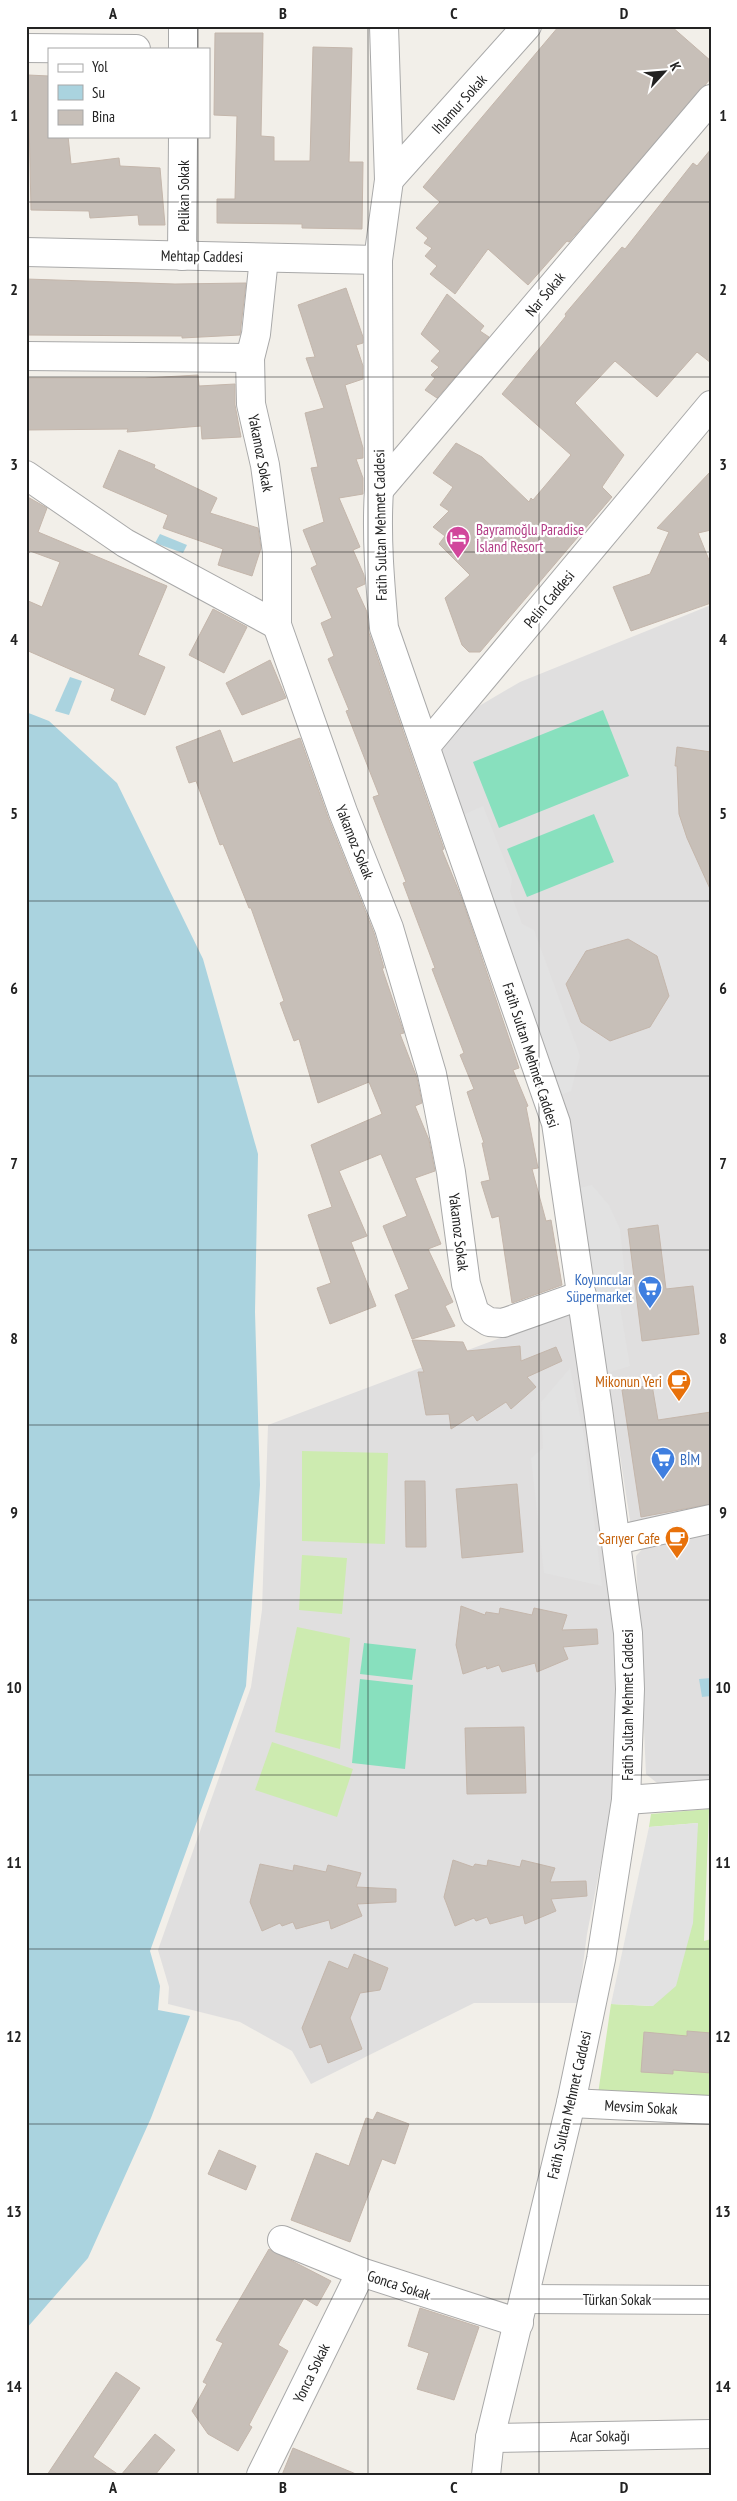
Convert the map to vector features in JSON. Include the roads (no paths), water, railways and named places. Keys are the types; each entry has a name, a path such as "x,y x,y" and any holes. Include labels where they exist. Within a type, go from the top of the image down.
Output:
{"street":[{"path":"183,26 183,48"},
{"name":"Fatih Sultan Mehmet Caddesi","path":"384,26 389,180 378,260 379,490 377,522 384,628 556,1123 616,1540 628,1642 630,1689 626,1800 601,1959 570,2103 490,2438 486,2475"},
{"name":"Ihlamur Sokak","path":"389,180 526,26"},
{"path":"26,48 48,48"},
{"name":"Nar Sokak","path":"379,490 711,99"},
{"name":"Pelikan Sokak","path":"182,256 183,138"},
{"name":"Mehtap Caddesi","path":"26,252 378,260"},
{"name":"Yakamoz Sokak","path":"264,258 256,334 250,358 251,404 265,466 277,552 276,625 343,812 389,928 427,1056 451,1172 466,1284 475,1313 489,1322 503,1323 582,1295"},
{"path":"26,356 250,358"},
{"name":"Pelin Caddesi","path":"426,746 711,405"},
{"path":"26,475 125,543 276,625"},
{"path":"616,1540 711,1520"},
{"path":"626,1800 711,1794"},
{"name":"Mevsim Sokak","path":"570,2103 711,2110"},
{"name":"Gonca Sokak","path":"282,2240 361,2272 521,2311"},
{"name":"Yonca Sokak","path":"262,2475 361,2272"},
{"name":"Türkan Sokak","path":"521,2311 711,2300"},
{"name":"Acar Sokağı","path":"490,2438 711,2434"}],"water":[{"path":"160,534 187,545 183,553 155,543"},
{"path":"70,677 82,681 69,715 55,711"},
{"path":"26,712 49,721 117,783 203,959 258,1154 255,1312 260,1485 246,1686 150,1951 160,1986 158,2010 190,2016 151,2118 88,2258 26,2329"},
{"path":"711,1678 711,1696 702,1697 699,1679"}],"place":[{"name":"Bayramoğlu Paradise İsland Resort","path":"458,559"},
{"name":"Koyuncular Süpermarket","path":"650,1309"},
{"name":"Mikonun Yeri","path":"679,1402"},
{"name":"BİM","path":"663,1480"},
{"name":"Sarıyer Cafe","path":"677,1559"}]}
